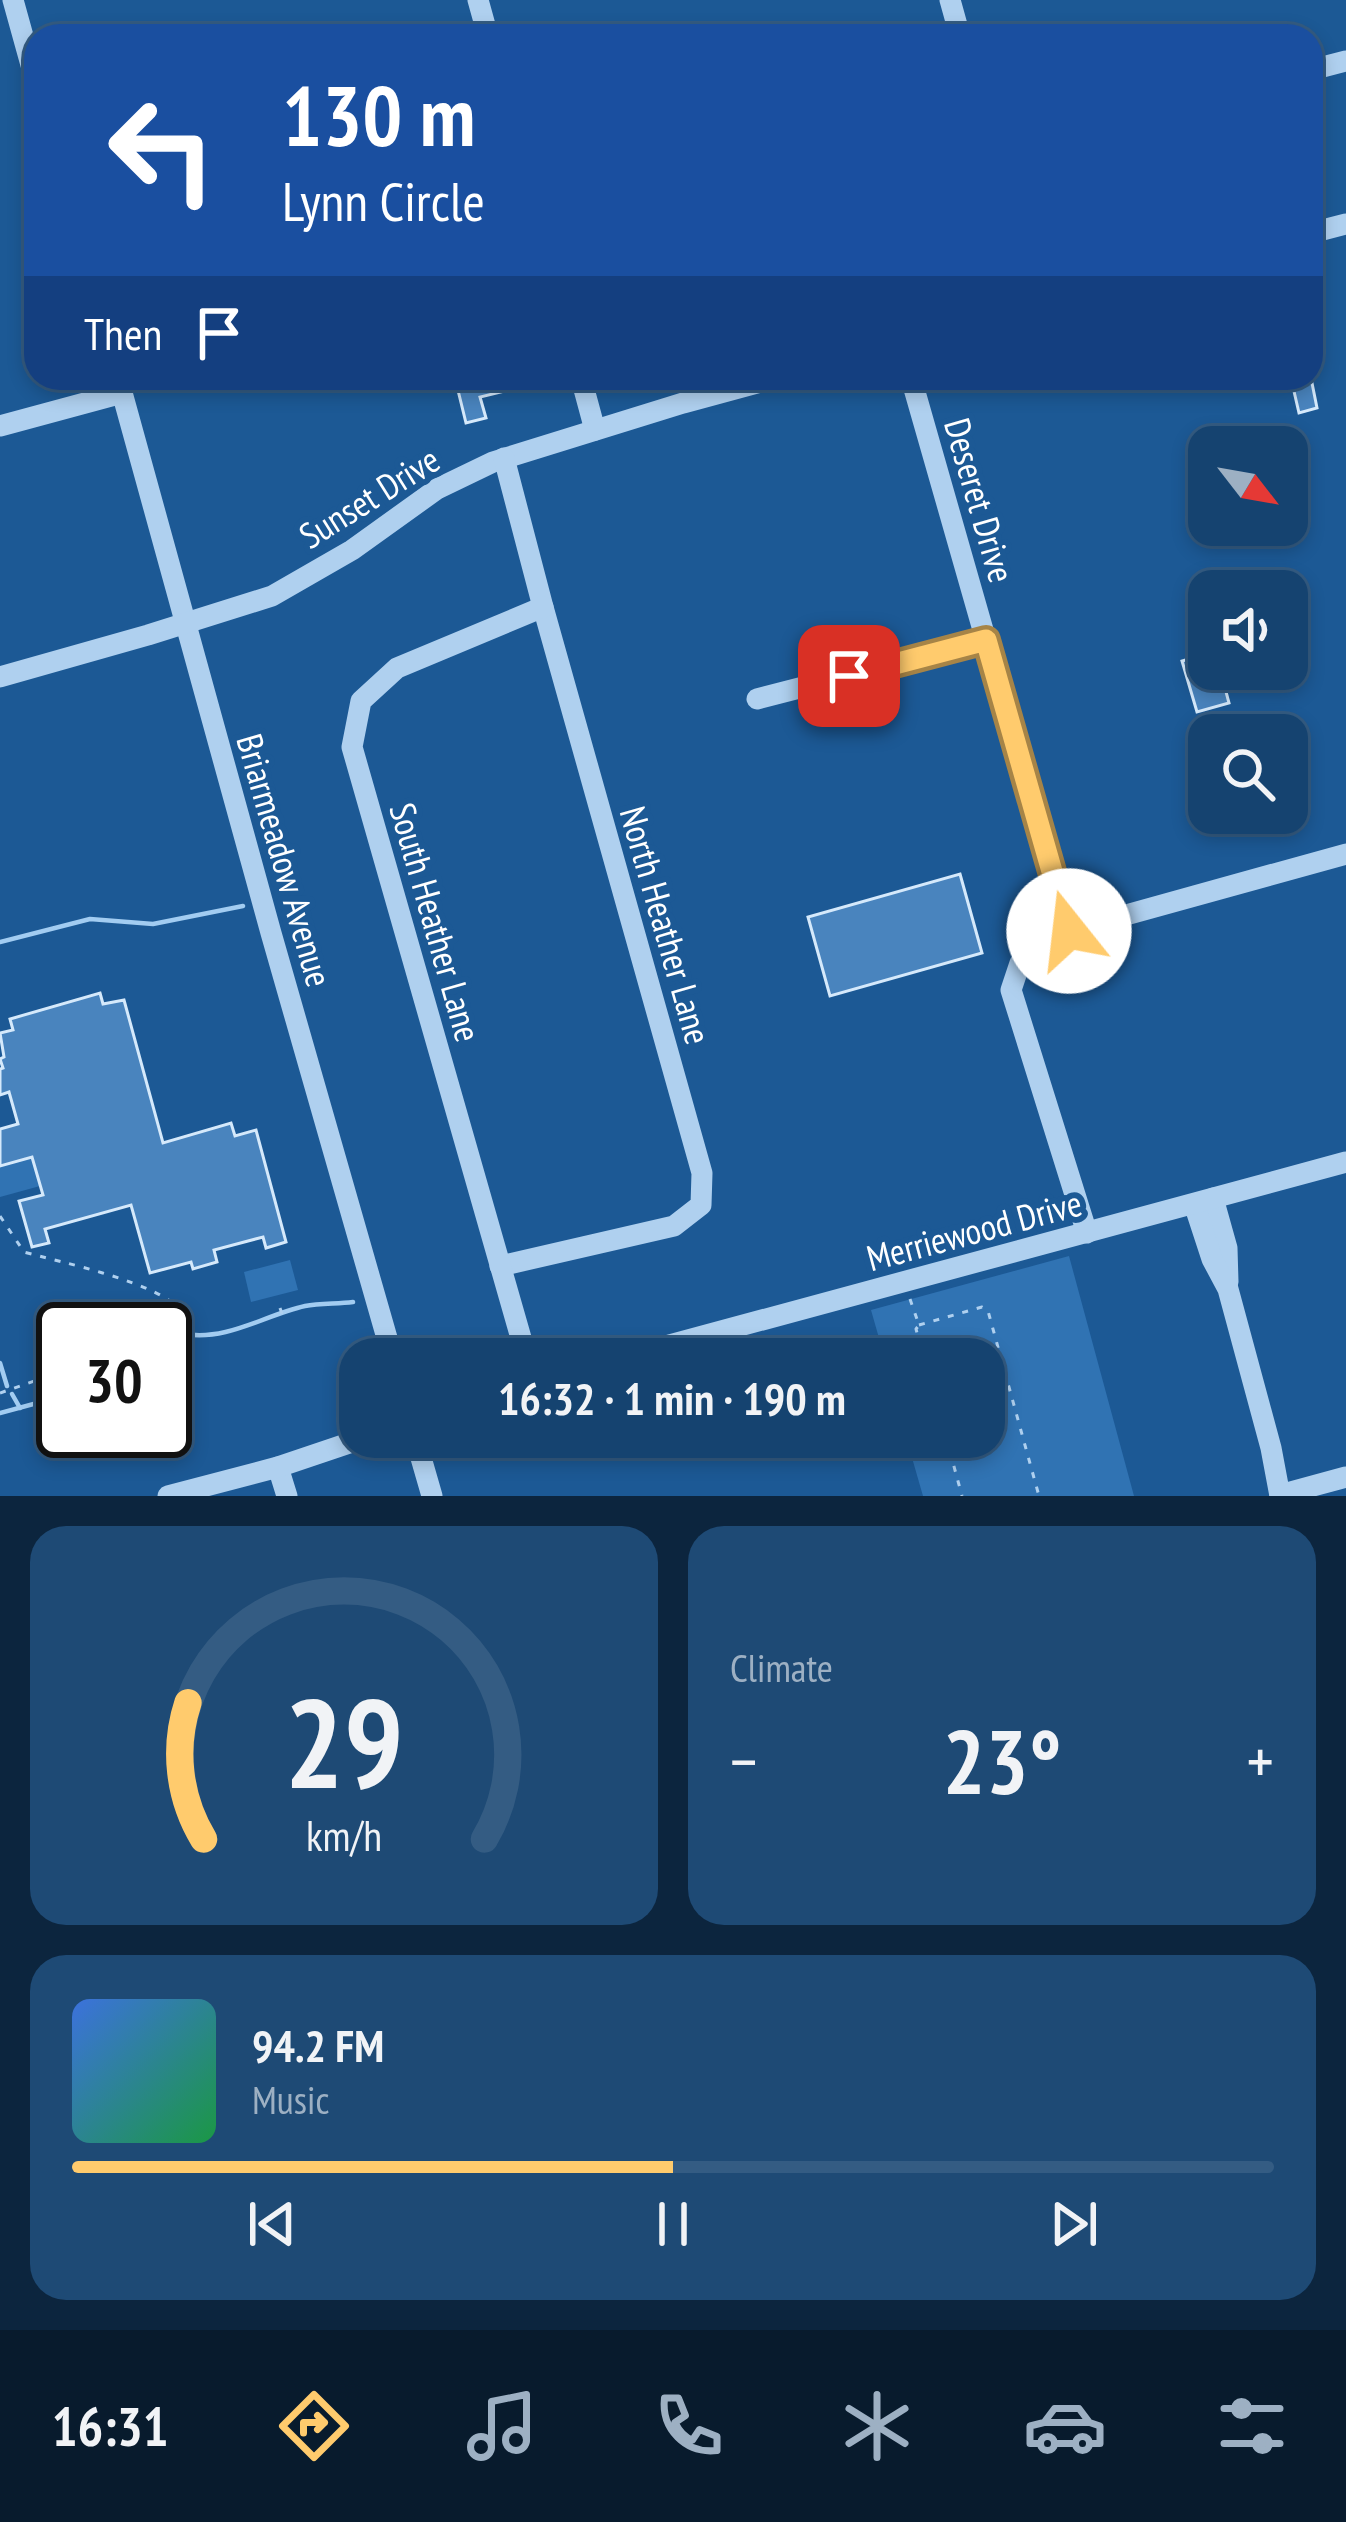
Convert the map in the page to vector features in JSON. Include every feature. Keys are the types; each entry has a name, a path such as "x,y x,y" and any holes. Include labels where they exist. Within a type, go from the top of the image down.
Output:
{"street":[{"path":"13,0 24,40"},
{"path":"0,426 105,390"},
{"name":"Briarmeadow Avenue","path":"121,390 387,1338"},
{"path":"584,390 596,430"},
{"name":"Sunset Drive","path":"0,677 272,596 352,550 436,489 504,458 734,390"},
{"name":"Deseret Drive","path":"914,390 1069,931"},
{"name":"North Heather Lane","path":"500,1266 674,1226 700,1205 702,1173 504,458"},
{"name":"South Heather Lane","path":"521,1338 352,747 362,700 397,668 543,607"},
{"path":"757,699 986,640"},
{"path":"1087,1233 1011,990 1020,963 1043,938 1346,854"},
{"name":"Merriewood Drive","path":"697,1338 1346,1162"},
{"path":"1203,1201 1212,1259 1228,1289 1280,1496 1346,1477"},
{"path":"168,1496 339,1446"},
{"path":"421,1458 432,1496"},
{"path":"278,1467 287,1496"}],"path":[{"path":"0,1216 24,1252 134,1284 172,1302"},
{"path":"904,1283 920,1325"},
{"path":"918,1338 920,1325 982,1307 988,1311 1039,1496"},
{"path":"280,1308 284,1319"},
{"path":"0,1393 36,1380"},
{"path":"952,1458 962,1496"}],"shaded area":[{"path":"34,1157 40,1186 0,1197 0,1166"},
{"path":"1069,1256 1134,1496 923,1496 912,1458 1005,1458 1005,1338 879,1338 871,1310"},
{"path":"290,1260 298,1290 251,1302 244,1272"}],"building":[{"path":"458,390 500,390 480,397 486,418 466,423"},
{"path":"1294,390 1313,390 1317,408 1299,413"},
{"path":"1191,690 1226,690 1229,703 1197,712"},
{"path":"960,874 982,953 830,996 808,917"},
{"path":"100,993 103,1004 124,1000 163,1143 231,1123 235,1136 256,1130 286,1242 266,1248 263,1237 214,1250 217,1262 193,1269 191,1262 150,1273 131,1205 45,1229 49,1243 32,1247 19,1201 43,1195 32,1157 0,1166 0,1129 18,1124 9,1092 0,1095 0,1059 4,1057 0,1033 13,1030 10,1019"}],"waterway":[{"path":"0,942 90,919 153,924 243,906"},
{"path":"192,1334 216,1334 305,1306 353,1302"},
{"path":"0,1363 7,1386"},
{"path":"12,1394 20,1408"},
{"path":"0,1413 36,1403"}],"route":[{"path":"849,676 986,640 1069,931"}]}
